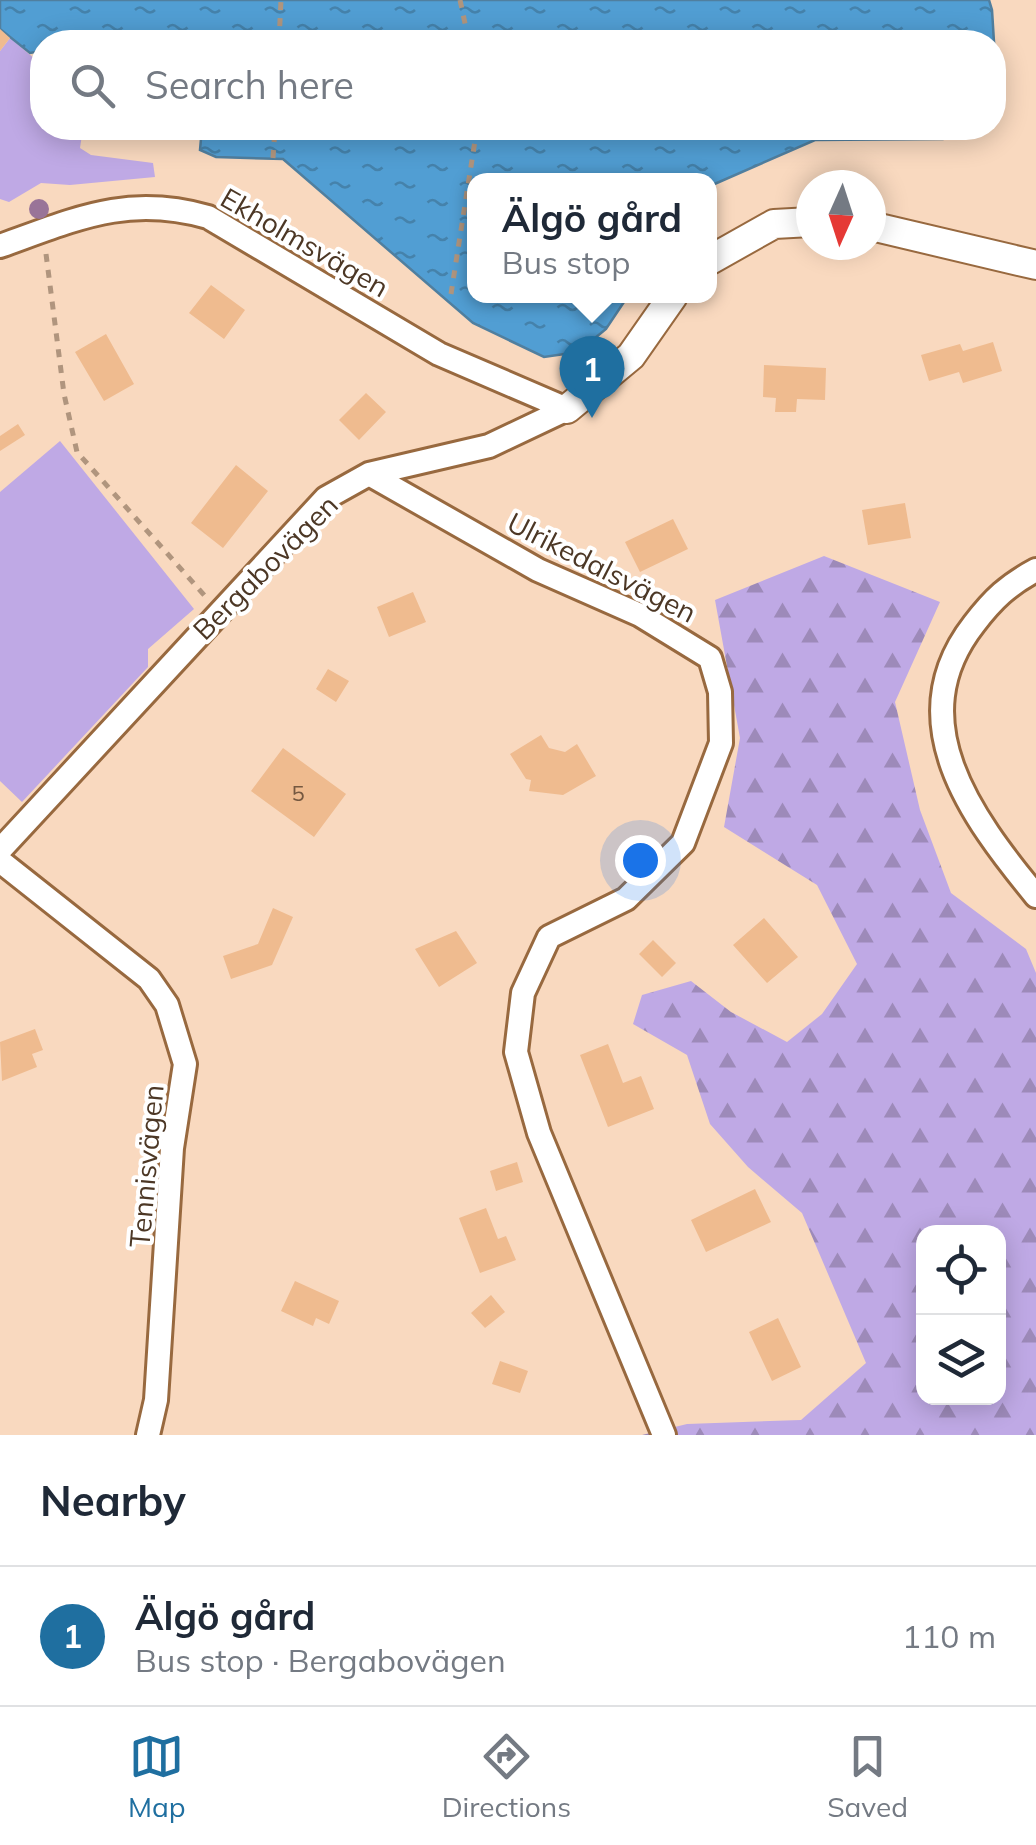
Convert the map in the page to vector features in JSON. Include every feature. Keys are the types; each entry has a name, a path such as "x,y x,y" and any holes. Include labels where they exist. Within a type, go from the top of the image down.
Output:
{"street":[{"name":"Ekholmsvägen","path":"0,246 104,210 145,205 208,218 438,354 567,410"},
{"path":"717,256 774,224 796,223"},
{"path":"886,230 1036,265"},
{"name":"Bergabovägen","path":"0,850 326,498 368,474 489,446 567,410 631,356 668,303"},
{"name":"Ulrikedalsvägen","path":"368,474 538,570 640,615 710,658 720,692 721,743 683,843 626,900 549,936 522,993 516,1052 539,1133 664,1435"},
{"path":"1036,570 1000,590 956,646 942,680 938,716 946,752 998,850 1036,896"},
{"name":"Tennisvägen","path":"0,861 149,979 167,1005 185,1064 172,1148 156,1400 148,1435"}],"path":[{"path":"280,30 281,0"},
{"path":"460,0 466,30"},
{"path":"273,158 274,140"},
{"path":"469,173 474,140"},
{"path":"451,294 467,188"},
{"path":"40,232 52,276 64,394 77,452 119,494 218,612"}],"green space":[{"path":"10,38 30,55 30,140 81,140 80,148 91,155 153,163 155,177 70,185 41,183 9,202 0,199 0,51"},
{"path":"60,441 194,609 148,649 148,667 22,802 0,781 0,492"},
{"path":"824,556 940,602 895,702 920,810 951,893 1026,949 1036,973 1036,1435 642,1435 687,1424 801,1420 866,1363 802,1213 748,1167 710,1124 687,1055 633,1024 642,995 691,981 731,1012 787,1042 822,1014 857,964 817,885 724,827 740,738 715,600"}],"water":[{"path":"0,0 989,0 993,30 30,30 30,53 0,29"},
{"path":"201,140 815,140 717,183 717,173 467,173 467,303 623,303 606,329 578,352 544,357 473,323 283,159 216,157 200,150"}],"building":[{"path":"0,29 10,38 0,51"},
{"path":"211,285 245,310 224,339 189,313"},
{"path":"106,334 134,384 104,401 75,352"},
{"path":"993,342 1002,371 963,383 959,372 929,381 921,355 960,344 963,351"},
{"path":"764,365 826,368 825,400 797,399 796,412 775,412 776,398 763,397"},
{"path":"366,393 386,412 359,440 339,420"},
{"path":"18,424 25,435 0,451 0,436"},
{"path":"236,465 268,491 223,548 191,523"},
{"path":"905,503 911,538 868,545 862,510"},
{"path":"673,519 688,549 640,572 625,542"},
{"path":"413,592 426,622 389,637 377,607"},
{"path":"328,669 349,681 336,702 316,689"},
{"path":"541,735 549,748 565,752 577,744 596,776 563,795 529,791 531,780 526,779 510,754"},
{"path":"283,748 346,794 314,837 251,791"},
{"path":"273,908 293,917 272,965 231,979 223,956 258,944"},
{"path":"764,918 798,957 767,983 733,945"},
{"path":"456,931 477,963 439,987 415,949"},
{"path":"653,940 676,963 662,977 639,954"},
{"path":"35,1029 43,1050 32,1054 37,1067 2,1081 0,1042"},
{"path":"608,1044 623,1083 641,1076 654,1109 608,1127 580,1055"},
{"path":"517,1162 523,1182 496,1191 490,1171"},
{"path":"755,1189 771,1222 706,1252 691,1220"},
{"path":"486,1208 498,1239 506,1236 516,1260 480,1273 459,1218"},
{"path":"295,1281 339,1301 329,1324 316,1318 313,1326 281,1311"},
{"path":"491,1295 505,1312 485,1328 471,1313"},
{"path":"778,1318 801,1367 772,1381 749,1332"},
{"path":"500,1361 528,1371 520,1393 492,1384"}],"place":[{"name":"Älgö gård","path":"592,418"}]}
